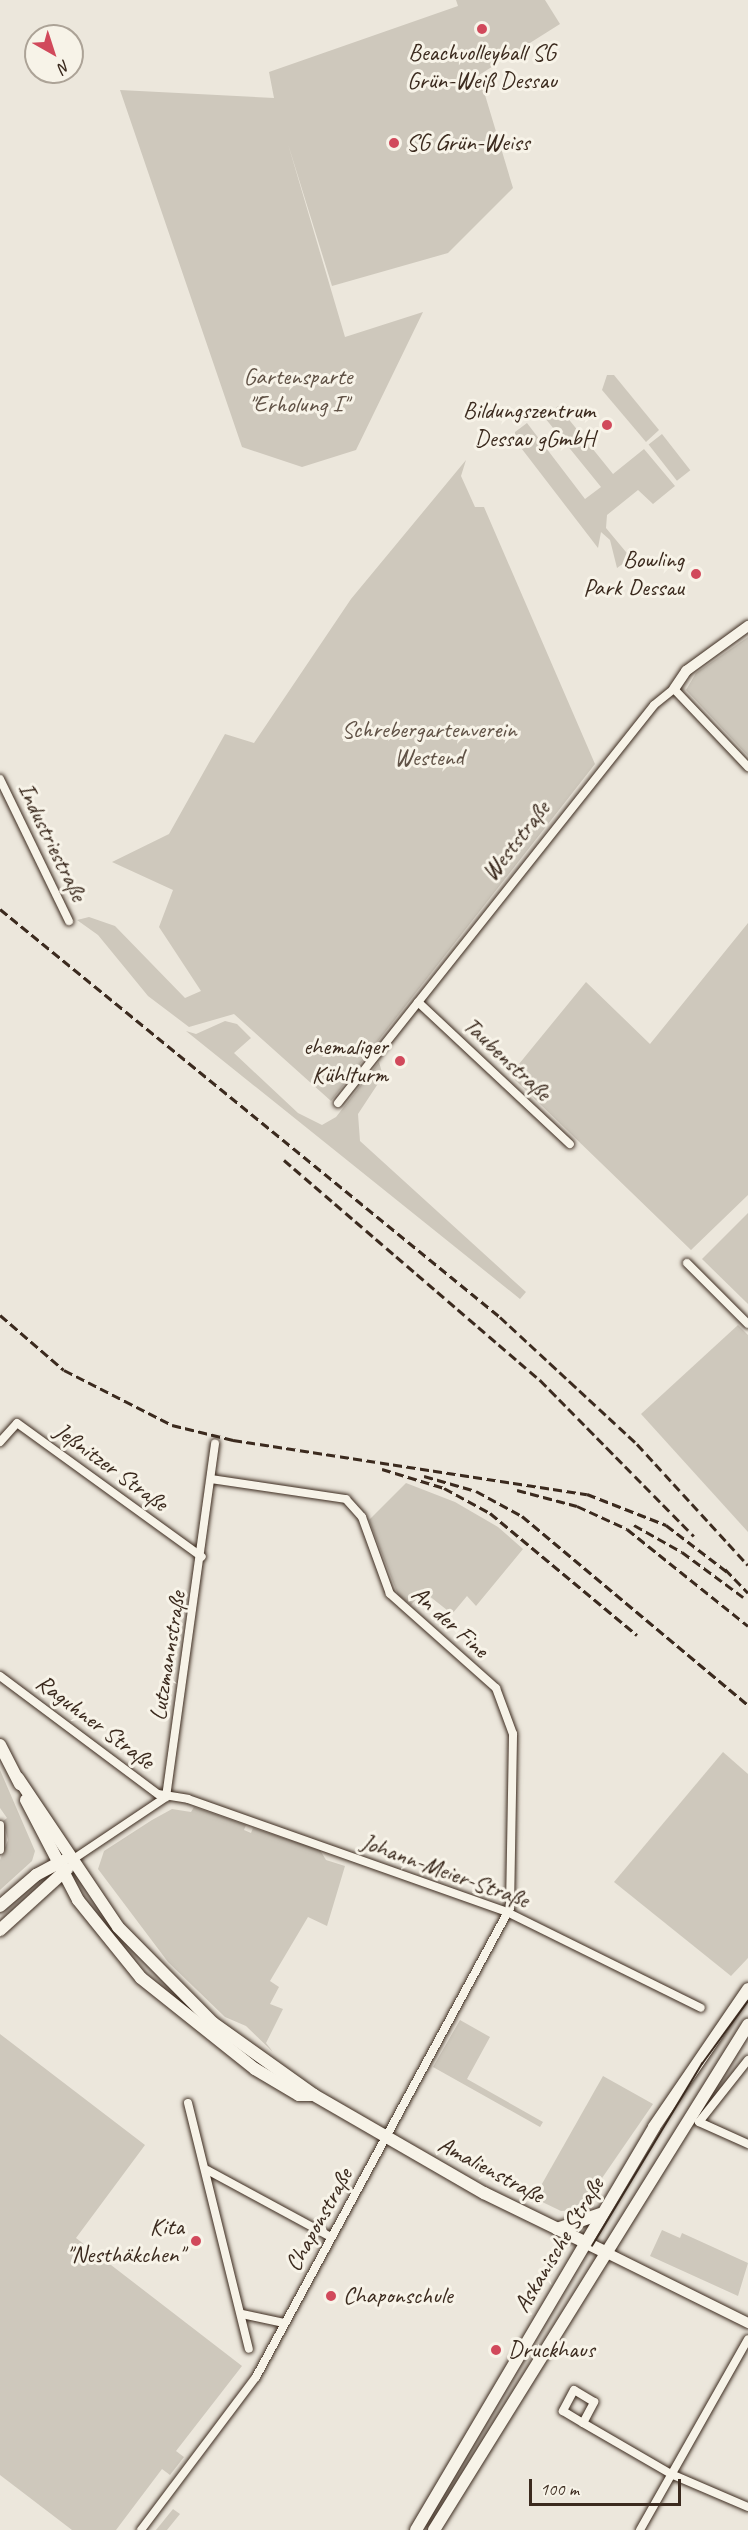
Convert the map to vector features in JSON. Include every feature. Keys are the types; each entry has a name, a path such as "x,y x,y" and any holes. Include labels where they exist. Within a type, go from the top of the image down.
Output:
{"main road":[{"path":"0,1745 56,1862"},
{"path":"18,1779 72,1860"},
{"path":"0,1906 56,1862 72,1860"},
{"path":"0,1930 63,1875 72,1860"},
{"name":"Amalienstraße","path":"72,1860 118,1927 188,2000 314,2095 557,2229 605,2252"},
{"name":"Amalienstraße","path":"56,1862 104,1937 170,2006 267,2078 299,2095 314,2095"},
{"name":"Askanische Straße","path":"416,2530 684,2078 748,1989"},
{"name":"Askanische Straße","path":"434,2530 748,2025"},
{"path":"557,2229 603,2212"}],"street":[{"name":"Weststraße","path":"338,1103 550,831 654,705 674,689 686,671 748,626"},
{"path":"674,689 748,766"},
{"name":"Industriestraße","path":"0,779 69,921"},
{"name":"Taubenstraße","path":"418,1002 570,1144"},
{"path":"687,1263 748,1324"},
{"name":"Jeßnitzer Straße","path":"0,1442 16,1424 202,1557"},
{"name":"Lutzmannstraße","path":"166,1797 202,1557 215,1443"},
{"name":"An der Fine","path":"211,1479 346,1499 362,1517 390,1594 496,1688 513,1734 507,1912"},
{"name":"Raguhner Straße","path":"0,1676 150,1790 166,1797"},
{"path":"72,1860 166,1797"},
{"name":"Johann-Meier-Straße","path":"166,1797 188,1799 507,1912 700,2008"},
{"path":"0,1825 0,1850"},
{"name":"Chaponstraße","path":"141,2530 250,2386 388,2137 507,1912"},
{"path":"748,2060 699,2122 748,2144"},
{"path":"188,2103 207,2170 249,2349"},
{"path":"207,2170 331,2237"},
{"name":"Amalienstraße","path":"605,2252 748,2323"},
{"path":"242,2314 284,2323"},
{"path":"640,2530 748,2339"},
{"path":"583,2423 671,2474 748,2507"}],"green space":[{"name":"Gartensparte \"Erholung I\"","path":"456,0 545,0 560,24 479,75 513,188 448,253 332,286 288,144 345,337 423,312 356,450 302,467 242,447 120,90 274,98 269,72 458,6"},
{"path":"607,375 614,375 659,430 646,442 602,390"},
{"path":"558,406 613,474 644,449 675,486 653,504 638,490 607,515 606,528 631,558 617,568 610,540 601,532 598,548 515,440 515,432 527,423 585,499 601,487 545,418"},
{"path":"662,434 690,470 677,481 649,444"},
{"name":"Schrebergartenverein Westend","path":"466,460 461,476 475,507 484,507 595,764 331,1101 234,1014 189,1027 148,996 98,935 77,920 89,917 115,926 185,998 201,991 159,927 173,890 112,862 169,834 225,734 254,743 351,599"},
{"path":"748,637 748,756 686,690 696,673"},
{"path":"748,923 748,1195 691,1250 510,1075 586,982 650,1044"},
{"path":"225,1021 237,1024 251,1038 234,1053 298,1113 322,1125 336,1117 379,1062 383,1076 358,1114 360,1141 526,1292 520,1299 186,1031 196,1034"},
{"path":"748,1213 748,1304 702,1259"},
{"path":"738,1325 748,1335 748,1532 641,1414"},
{"path":"406,1483 455,1502 498,1527 523,1549 476,1606 467,1596 452,1614 423,1591 411,1605 398,1595 369,1520"},
{"path":"723,1752 748,1774 748,1958 731,1976 614,1882"},
{"path":"0,1770 35,1851 32,1861 0,1890 0,1860 8,1840 3,1821 7,1818 0,1808"},
{"path":"194,1807 246,1825 244,1830 251,1833 253,1828 320,1850 326,1860 345,1866 327,1926 308,1917 270,1981 279,1987 270,2004 283,2009 266,2043 273,2052 246,2026 225,2017 168,1962 98,1869 104,1851 152,1820 172,1809 191,1812"},
{"path":"460,2020 490,2037 467,2079 543,2122 540,2127 433,2067"},
{"path":"0,2034 145,2145 76,2238 242,2366 176,2451 184,2457 170,2475 162,2469 116,2530 72,2530 0,2475"},
{"path":"603,2076 653,2104 580,2210 561,2211 534,2198"},
{"path":"662,2230 680,2238 682,2233 748,2263 738,2296 650,2256"},
{"path":"173,2509 180,2514 167,2530 156,2530"}],"tram line":[{"path":"592,2246 702,2064 748,2001"}],"railway":[{"path":"0,909 500,1317 637,1444 748,1565"},
{"path":"284,1160 540,1380 694,1536"},
{"path":"0,1315 64,1370 172,1425 233,1440 587,1494 666,1525 730,1574"},
{"path":"382,1469 444,1488 490,1513 637,1635"},
{"path":"424,1476 476,1491 522,1516 748,1705"},
{"path":"517,1490 577,1506 627,1529 748,1626"},
{"path":"634,1525 682,1552 743,1597"},
{"path":"725,1569 748,1593"}],"place":[{"name":"Beachvolleyball SG Grün-Weiß Dessau","path":"482,29"},
{"name":"SG Grün-Weiss","path":"394,143"},
{"name":"Bildungszentrum Dessau gGmbH","path":"607,425"},
{"name":"Bowling Park Dessau","path":"696,574"},
{"name":"ehemaliger Kühlturm","path":"400,1061"},
{"name":"Kita \"Nesthäkchen\"","path":"196,2241"},
{"name":"Chaponschule","path":"331,2296"},
{"name":"Druckhaus","path":"496,2350"}]}
